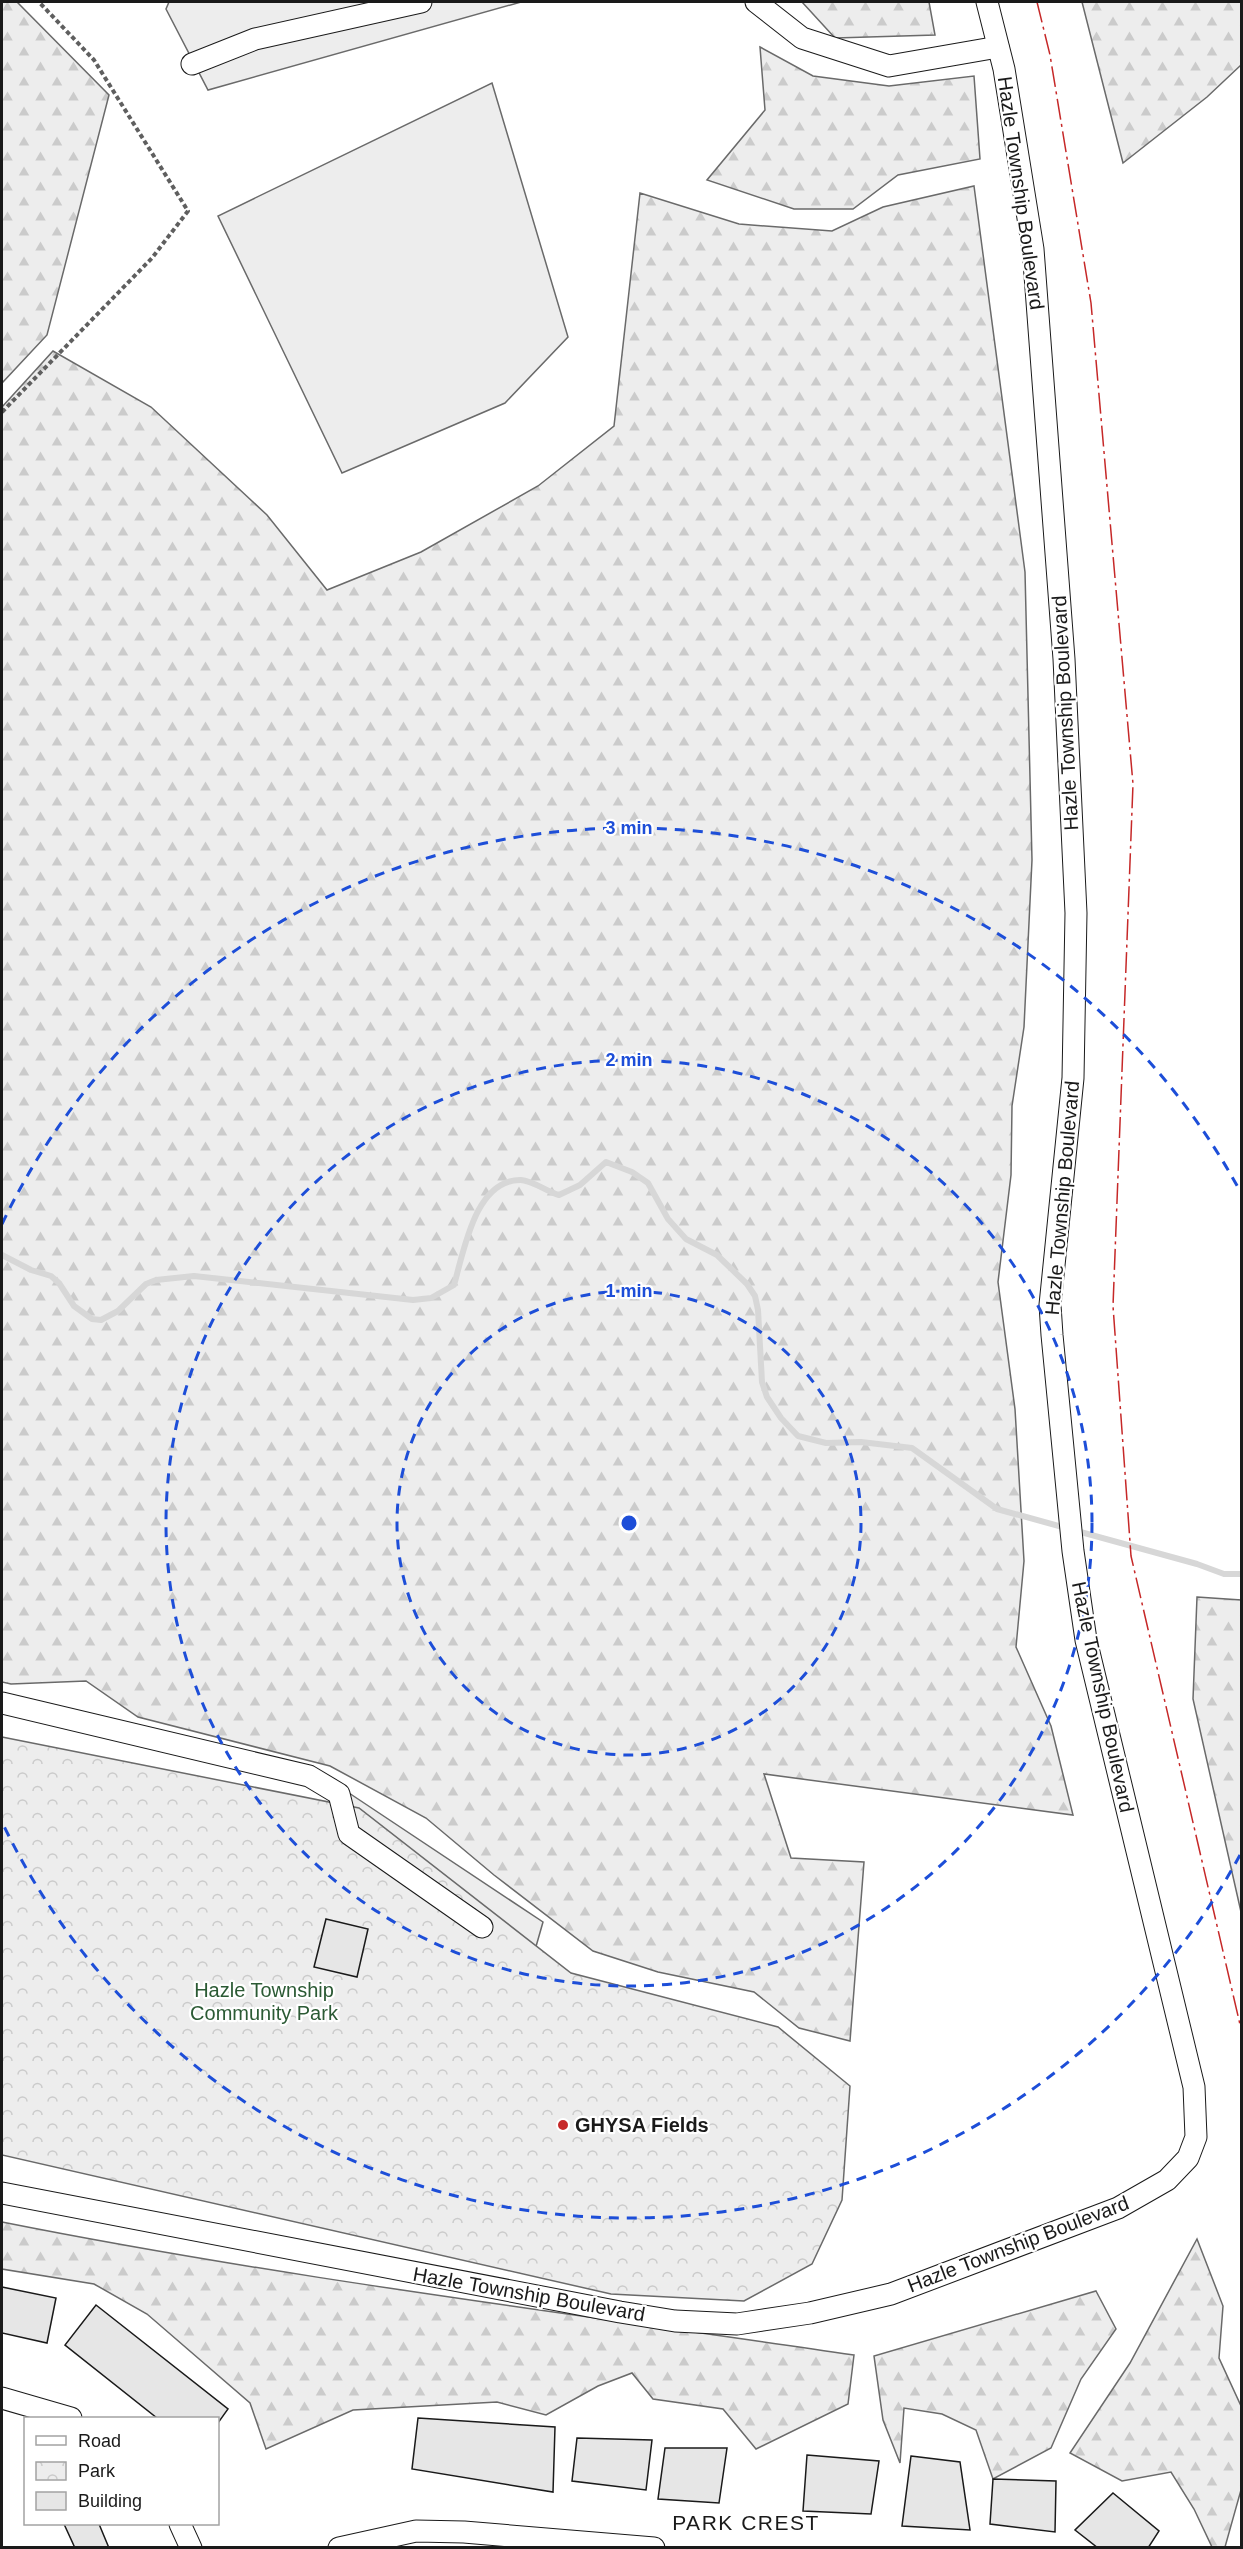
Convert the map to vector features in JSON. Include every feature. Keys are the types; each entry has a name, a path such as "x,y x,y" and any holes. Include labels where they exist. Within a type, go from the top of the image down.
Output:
{"street":[{"path":"192,64 255,39 421,2"},
{"path":"756,2 802,38 889,66 998,47"},
{"name":"Hazle Township Boulevard","path":"2,2193 620,2312 675,2320 737,2324 810,2313 891,2294 1118,2208 1167,2180 1188,2158 1196,2137 1194,2087 1086,1640 1073,1551 1052,1335 1050,1305 1073,1078 1076,913 1064,659 1033,249 998,47 987,2"},
{"path":"2,1703 309,1776 339,1794 349,1834 482,1927"},
{"path":"2,2398 67,2417"},
{"path":"181,2525 191,2547"},
{"path":"339,2547 416,2532 464,2532 654,2547"}],"path":[{"path":"2,412 152,258 188,211 94,60 39,2"}],"shaded area":[{"path":"169,2 521,2 208,90 166,9"},
{"path":"492,83 568,337 505,403 342,473 218,216"},
{"path":"349,1793 543,1922 531,1964 319,1909"}],"green space":[{"path":"2,2 17,2 109,95 47,335 2,383"},
{"path":"802,2 929,2 935,35 835,38"},
{"path":"1082,2 1241,2 1241,65 1207,97 1123,163"},
{"path":"760,47 813,76 889,86 974,76 980,159 898,175 853,209 794,209 707,180 765,110"},
{"path":"974,186 1025,572 1032,860 1024,1027 1012,1106 1011,1175 998,1282 1015,1409 1024,1561 1016,1647 1051,1726 1073,1815 764,1774 791,1858 864,1862 850,2041 799,2028 754,1992 658,1972 593,1951 494,1875 426,1818 330,1766 138,1717 86,1681 11,1684 2,1682 2,407 53,351 151,407 267,515 327,590 421,552 538,486 614,426 640,193 739,224 832,231 883,207"},
{"path":"1197,1597 1241,1600 1241,1912 1193,1699"},
{"name":"Hazle Township Community Park","path":"2,1737 359,1808 571,1973 778,2027 850,2086 842,2200 812,2264 744,2301 611,2294 2,2155"},
{"path":"2,2222 320,2278 854,2355 848,2404 756,2449 723,2409 653,2399 632,2373 598,2386 546,2415 497,2402 353,2410 266,2449 250,2403 147,2314 94,2284 2,2269"},
{"path":"1197,2239 1223,2306 1219,2358 1241,2406 1241,2490 1225,2547 1212,2547 1194,2509 1171,2472 1122,2481 1070,2453 1130,2363"},
{"path":"1096,2291 1116,2329 1081,2379 1051,2448 993,2479 976,2430 942,2414 904,2408 900,2463 883,2420 874,2356"}],"building":[{"path":"326,1919 368,1929 357,1977 314,1967"},
{"path":"2,2287 56,2298 47,2343 2,2333"},
{"path":"96,2305 228,2409 219,2422 219,2417 156,2417 65,2345"},
{"path":"418,2418 555,2427 553,2492 412,2469"},
{"path":"577,2438 652,2440 646,2490 572,2481"},
{"path":"665,2448 727,2448 719,2503 658,2499"},
{"path":"807,2455 879,2461 871,2514 803,2511"},
{"path":"911,2456 960,2462 970,2530 902,2526"},
{"path":"993,2479 1056,2481 1055,2532 990,2524"},
{"path":"1113,2493 1159,2531 1148,2548 1098,2548 1075,2530"},
{"path":"64,2525 99,2525 109,2548 75,2548"}],"waterway":[{"path":"2,1255 31,1270 51,1276 59,1283 74,1306 92,1319 101,1320 118,1311 146,1284 156,1280 194,1276 413,1300 431,1298 454,1285 474,1219 482,1204 493,1191 505,1183 521,1180 531,1182 559,1195 580,1185 606,1162 632,1172 648,1183 668,1219 686,1239 717,1255 747,1284 755,1296 758,1310 762,1382 767,1397 781,1418 798,1436 826,1443 861,1442 912,1448 997,1509 1197,1564 1224,1574 1242,1574"}],"power":[{"path":"1037,2 1050,55 1091,303 1133,784 1113,1306 1131,1556 1242,2033"}],"place":[{"name":"GHYSA Fields","path":"563,2125"}],"district":[{"name":"PARK CREST","path":"746,2522"}]}
